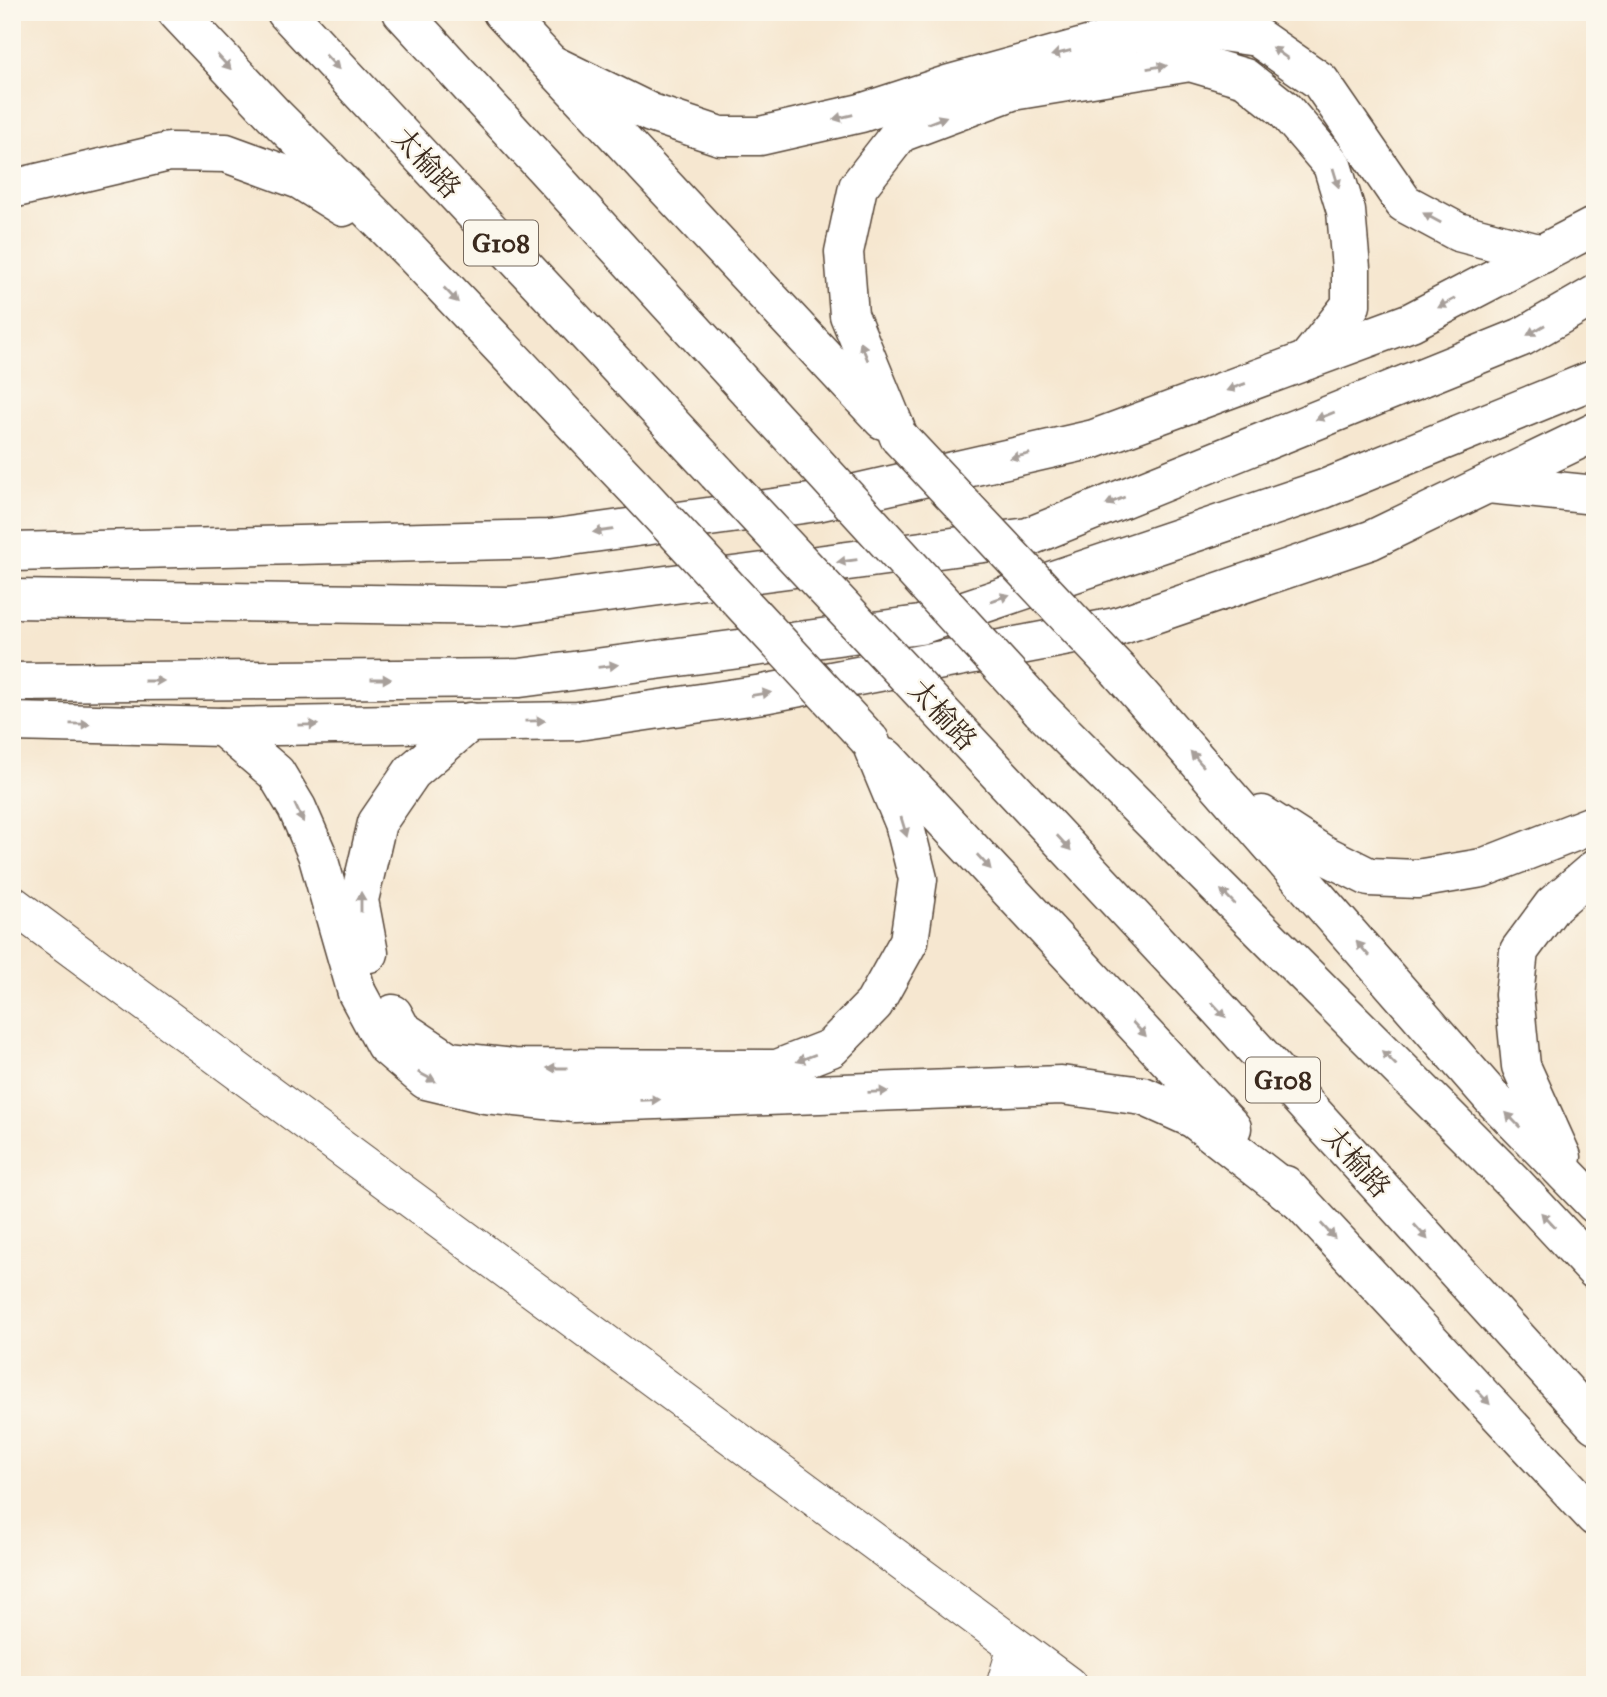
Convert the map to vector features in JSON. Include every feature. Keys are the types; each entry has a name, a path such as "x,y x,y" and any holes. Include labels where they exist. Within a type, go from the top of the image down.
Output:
{"main road":[{"path":"177,12 275,116 411,252 639,492 1595,1517"},
{"name":"太榆路","path":"286,12 1219,1009 1595,1424"},
{"name":"G108","path":"402,12 1041,710 1512,1181 1595,1270"},
{"path":"502,12 1120,672 1494,1100 1584,1193"},
{"path":"551,64 651,113 719,136 760,136 861,113 950,84 1134,33 1215,32 1257,37 1320,81 1405,202 1458,232 1542,254"},
{"path":"899,437 849,316 844,252 858,187 900,134 1012,91 1190,62 1245,78 1284,109 1332,165 1346,211 1351,304 1307,360"},
{"path":"12,189 169,152 226,153 300,180 411,252"},
{"path":"12,552 549,539 817,502 1094,439 1411,322 1595,226"},
{"path":"12,599 508,606 1028,537 1522,337 1595,295"},
{"path":"12,682 520,678 920,625 1324,489 1595,379"},
{"path":"12,722 222,727 578,721 763,694 1116,628 1371,540 1595,432"},
{"path":"1488,484 1595,495"},
{"path":"470,722 412,772 377,823 359,900 373,978 401,1029 449,1061 513,1068 776,1069 831,1048 874,1004 909,941 918,879 904,823 870,741"},
{"path":"222,727 276,773 297,808 317,855 357,993 385,1045 426,1080 485,1094 575,1103 1061,1085 1143,1096 1194,1119 1302,1203"},
{"path":"1226,792 1321,853 1369,877 1417,879 1482,868 1595,824"},
{"path":"1584,1193 1521,1066 1514,995 1519,951 1553,905 1595,869"}],"street":[{"path":"12,904 1068,1685"},
{"path":"1006,1685 1016,1648"}]}
